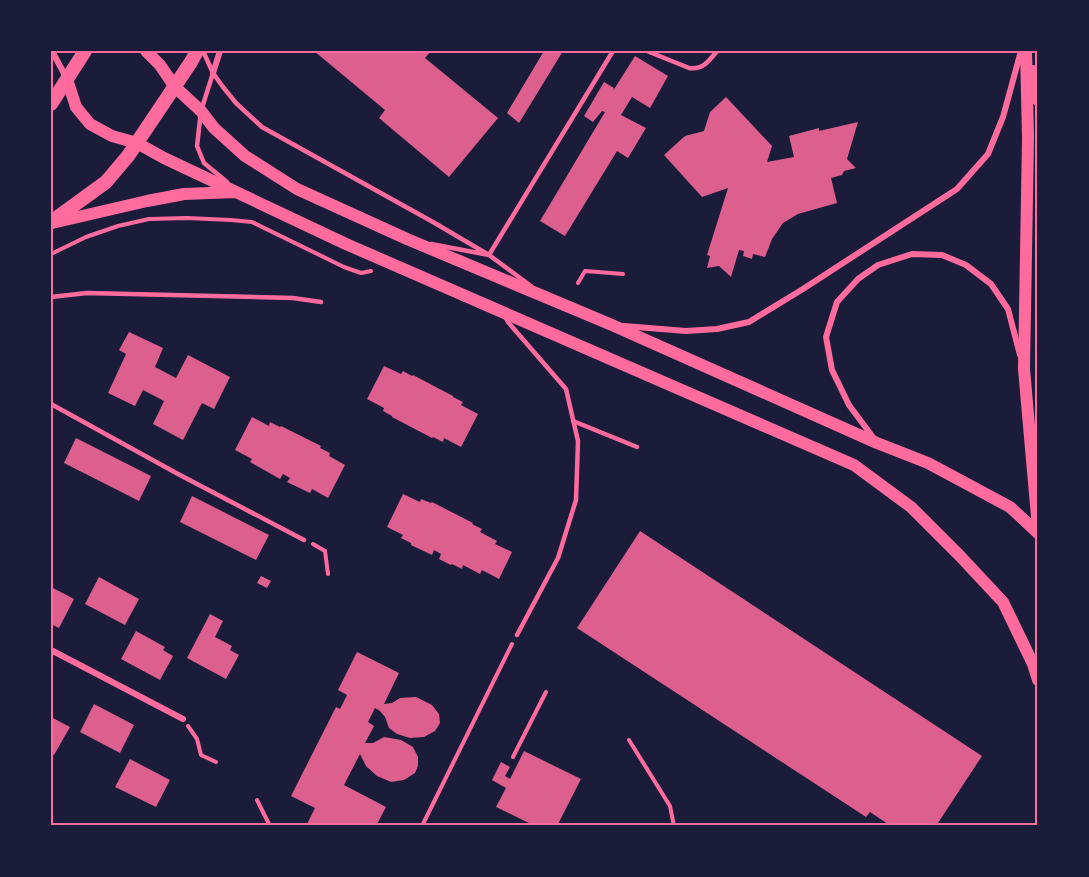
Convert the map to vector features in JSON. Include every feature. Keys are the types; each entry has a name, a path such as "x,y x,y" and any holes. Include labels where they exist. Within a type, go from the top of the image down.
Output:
{"main road":[{"path":"51,104 85,51"},
{"path":"146,51 160,65 175,87 201,111 214,128 245,156 297,189 407,239 612,325 877,443 928,463 1010,507 1038,531"},
{"path":"51,223 106,182 117,170 175,87 197,51"},
{"path":"1028,51 1038,100"},
{"path":"1028,51 1024,369 1038,531"},
{"path":"67,79 76,107 90,124 112,136 137,143 346,244 854,465 911,507 1004,602 1033,664 1038,680"},
{"path":"51,223 184,194 238,192"}],"street":[{"path":"52,51 67,79"},
{"path":"213,73 220,51"},
{"path":"612,325 686,331 717,329 749,322 957,189 988,154 1003,117 1021,51"},
{"path":"877,443 849,405 832,370 826,337 837,302 858,279 878,265 912,254 942,255 966,265 992,284 1008,309 1024,369"},
{"path":"51,650 183,718"}],"lane":[{"path":"202,51 213,73 236,103 262,127 489,255 545,297"},
{"path":"489,255 613,51"},
{"path":"647,51 694,69 707,63 717,51"},
{"path":"213,73 201,111 197,146 204,163 238,192"},
{"path":"407,239 489,255"},
{"path":"51,297 87,293 292,298 321,302"},
{"path":"503,312 507,322 566,389 578,441 576,500 558,558 517,635"},
{"path":"51,404 304,540"},
{"path":"573,420 638,447"}],"path":[{"path":"51,254 86,237 118,226 148,219 187,218 252,222 361,273 396,266"},
{"path":"578,284 585,271 623,274"},
{"path":"304,540 325,550 328,574"},
{"path":"422,826 517,635"},
{"path":"513,757 546,692"},
{"path":"183,718 198,739 201,755 216,762"},
{"path":"629,740 670,806 674,826"},
{"path":"257,800 270,826"}],"building":[{"path":"314,51 431,51 425,58 498,118 449,177 379,118 385,110"},
{"path":"544,51 563,51 519,123 507,113"},
{"path":"635,56 668,76 650,108 632,97 621,115 646,128 628,158 617,151 565,236 540,221 605,112 602,111 593,122 584,116 604,82 614,88 613,91"},
{"path":"726,97 772,146 767,162 794,157 789,136 819,128 819,131 858,122 847,159 856,168 831,178 837,203 798,214 783,223 772,239 765,257 753,254 752,259 743,256 744,251 739,250 731,277 719,266 707,268 710,256 707,255 728,188 702,197 664,155 685,136 704,131 710,112"},
{"path":"129,332 163,348 155,367 176,378 188,355 230,377 214,409 202,403 183,440 153,424 164,401 143,390 135,406 108,393 126,354 119,350"},
{"path":"384,366 401,374 403,371 413,375 463,402 461,405 478,414 461,447 444,438 443,442 432,438 392,417 383,411 384,408 367,399"},
{"path":"252,417 269,426 270,422 281,426 321,446 320,448 330,453 329,456 345,465 328,498 312,489 310,493 287,482 290,478 283,474 280,479 250,462 252,459 235,450"},
{"path":"76,438 151,476 139,501 64,463"},
{"path":"403,494 420,502 421,499 432,502 473,523 482,529 480,532 497,541 495,544 512,552 499,579 482,570 480,574 463,565 462,569 451,565 439,559 441,554 434,550 432,555 411,545 401,538 403,535 387,527"},
{"path":"192,496 269,535 256,560 180,522"},
{"path":"640,531 982,756 936,826 891,826 870,812 866,817 577,628"},
{"path":"261,576 271,581 267,588 257,583"},
{"path":"99,577 139,599 125,625 85,604"},
{"path":"51,587 74,599 59,628 51,624"},
{"path":"210,614 223,621 215,637 232,646 230,650 239,655 226,679 187,658"},
{"path":"136,631 165,647 163,650 173,656 160,680 121,659"},
{"path":"357,652 399,673 384,704 392,703 400,698 416,697 432,705 439,714 440,723 435,731 424,737 410,738 397,734 389,728 385,717 375,708 368,722 374,726 365,743 373,743 384,737 401,740 413,747 418,757 415,773 404,780 391,782 377,776 366,766 360,754 344,785 386,807 376,826 306,826 315,808 291,796 336,707 340,709 347,695 338,690"},
{"path":"94,704 134,725 120,753 80,732"},
{"path":"51,717 70,727 54,755 51,753"},
{"path":"524,751 581,779 557,826 535,826 496,807 506,788 492,780 501,762 510,767 505,776 510,779"},
{"path":"130,759 170,780 156,807 115,787"}]}
